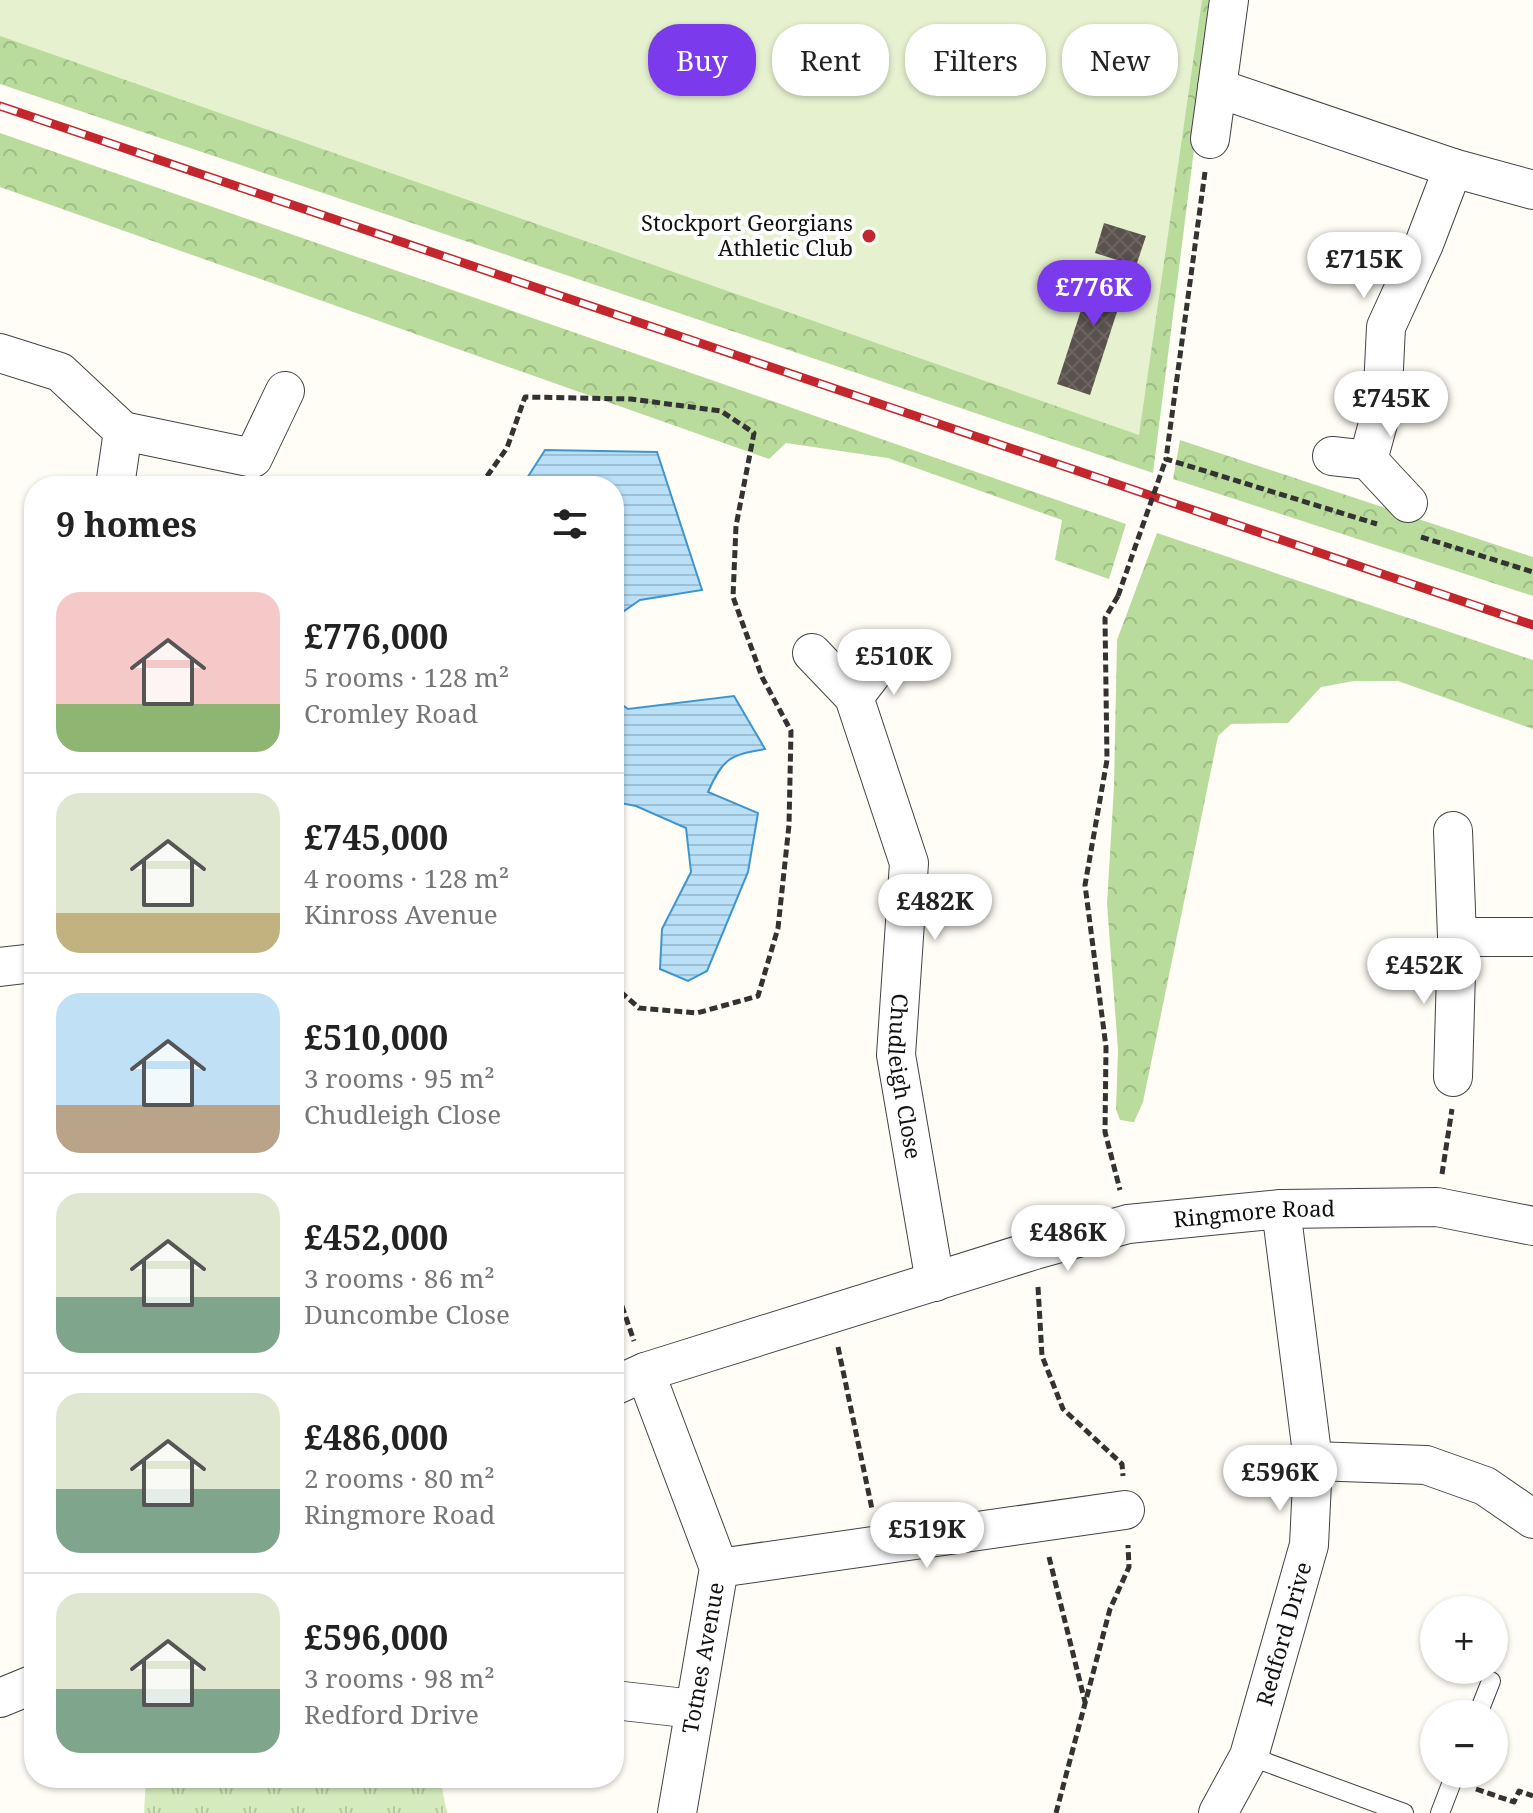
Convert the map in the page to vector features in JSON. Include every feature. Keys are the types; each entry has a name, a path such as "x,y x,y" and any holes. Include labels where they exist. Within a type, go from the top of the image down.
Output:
{"street":[{"path":"1210,139 1229,0"},
{"path":"1217,88 1453,168 1533,190"},
{"path":"1403,522 1350,458 1382,409 1386,327 1424,244 1453,168"},
{"path":"0,353 60,372 123,431 253,458 285,391"},
{"path":"116,476 123,431"},
{"name":"Chudleigh Close","path":"812,653 854,697 909,863 896,1055 935,1282"},
{"path":"854,697 884,658"},
{"path":"1453,831 1457,937 1453,1077"},
{"path":"1457,937 1533,937"},
{"path":"0,967 24,964"},
{"name":"Ringmore Road","path":"630,1379 1128,1224 1281,1209 1437,1207 1533,1226"},
{"name":"Redford Drive","path":"1218,1813 1249,1756 1309,1545 1313,1461 1281,1209"},
{"name":"Totnes Avenue","path":"630,1379 719,1568 677,1813"},
{"path":"1313,1461 1426,1465 1485,1486 1533,1519"},
{"path":"719,1568 1125,1510"},
{"path":"0,1698 24,1688"},
{"path":"624,1701 694,1709"}],"lane":[{"path":"1249,1756 1404,1813"},
{"path":"1440,1813 1450,1788"}],"path":[{"path":"1128,1224 1105,1132 1106,1047 1085,885 1107,760 1105,618 1118,596 1166,459 1210,139"},
{"path":"487,476 507,448 525,397 631,399 721,411 754,433 736,526 733,597 762,677 791,731 789,825 778,928 758,996 697,1013 639,1008 624,995"},
{"path":"1166,459 1403,522 1533,572"},
{"path":"1437,1207 1451,1125 1453,1077"},
{"path":"831,1315 880,1546"},
{"path":"624,1343 630,1379"},
{"path":"1040,1523 1085,1703"},
{"path":"1479,1788 1514,1802 1519,1791 1533,1796"}],"green space":[{"name":"Stockport Georgians Athletic Club","path":"0,0 1202,0 1139,435 0,36"},
{"name":"Stockport Georgians Athletic Club","path":"1213,0 1153,473 0,84 0,34"},
{"path":"0,133 1126,524 1109,579 1055,560 1062,520 888,458 786,443 769,459 0,187"},
{"path":"1180,440 1533,557 1533,596 1173,479"},
{"path":"1157,533 1533,660 1533,729 1398,681 1354,681 1321,687 1288,723 1231,724 1218,736 1143,1102 1134,1122 1120,1120 1116,1109 1118,1050 1107,904 1114,786 1117,640"},
{"path":"145,1788 442,1788 447,1813 144,1813"}],"water":[{"path":"545,450 657,452 702,590 640,600 624,611 624,476 528,476"},
{"path":"734,696 765,749 743,753 729,760 718,772 708,792 758,813 748,872 707,971 688,981 660,969 662,929 691,872 686,828 624,804 624,706 628,709"}],"building":[{"path":"1104,223 1146,236 1136,266 1095,253"},
{"path":"1097,261 1130,272 1090,395 1057,384"}],"railway":[{"path":"0,106 1533,625"}],"place":[{"name":"Stockport Georgians Athletic Club","path":"869,236"}]}
